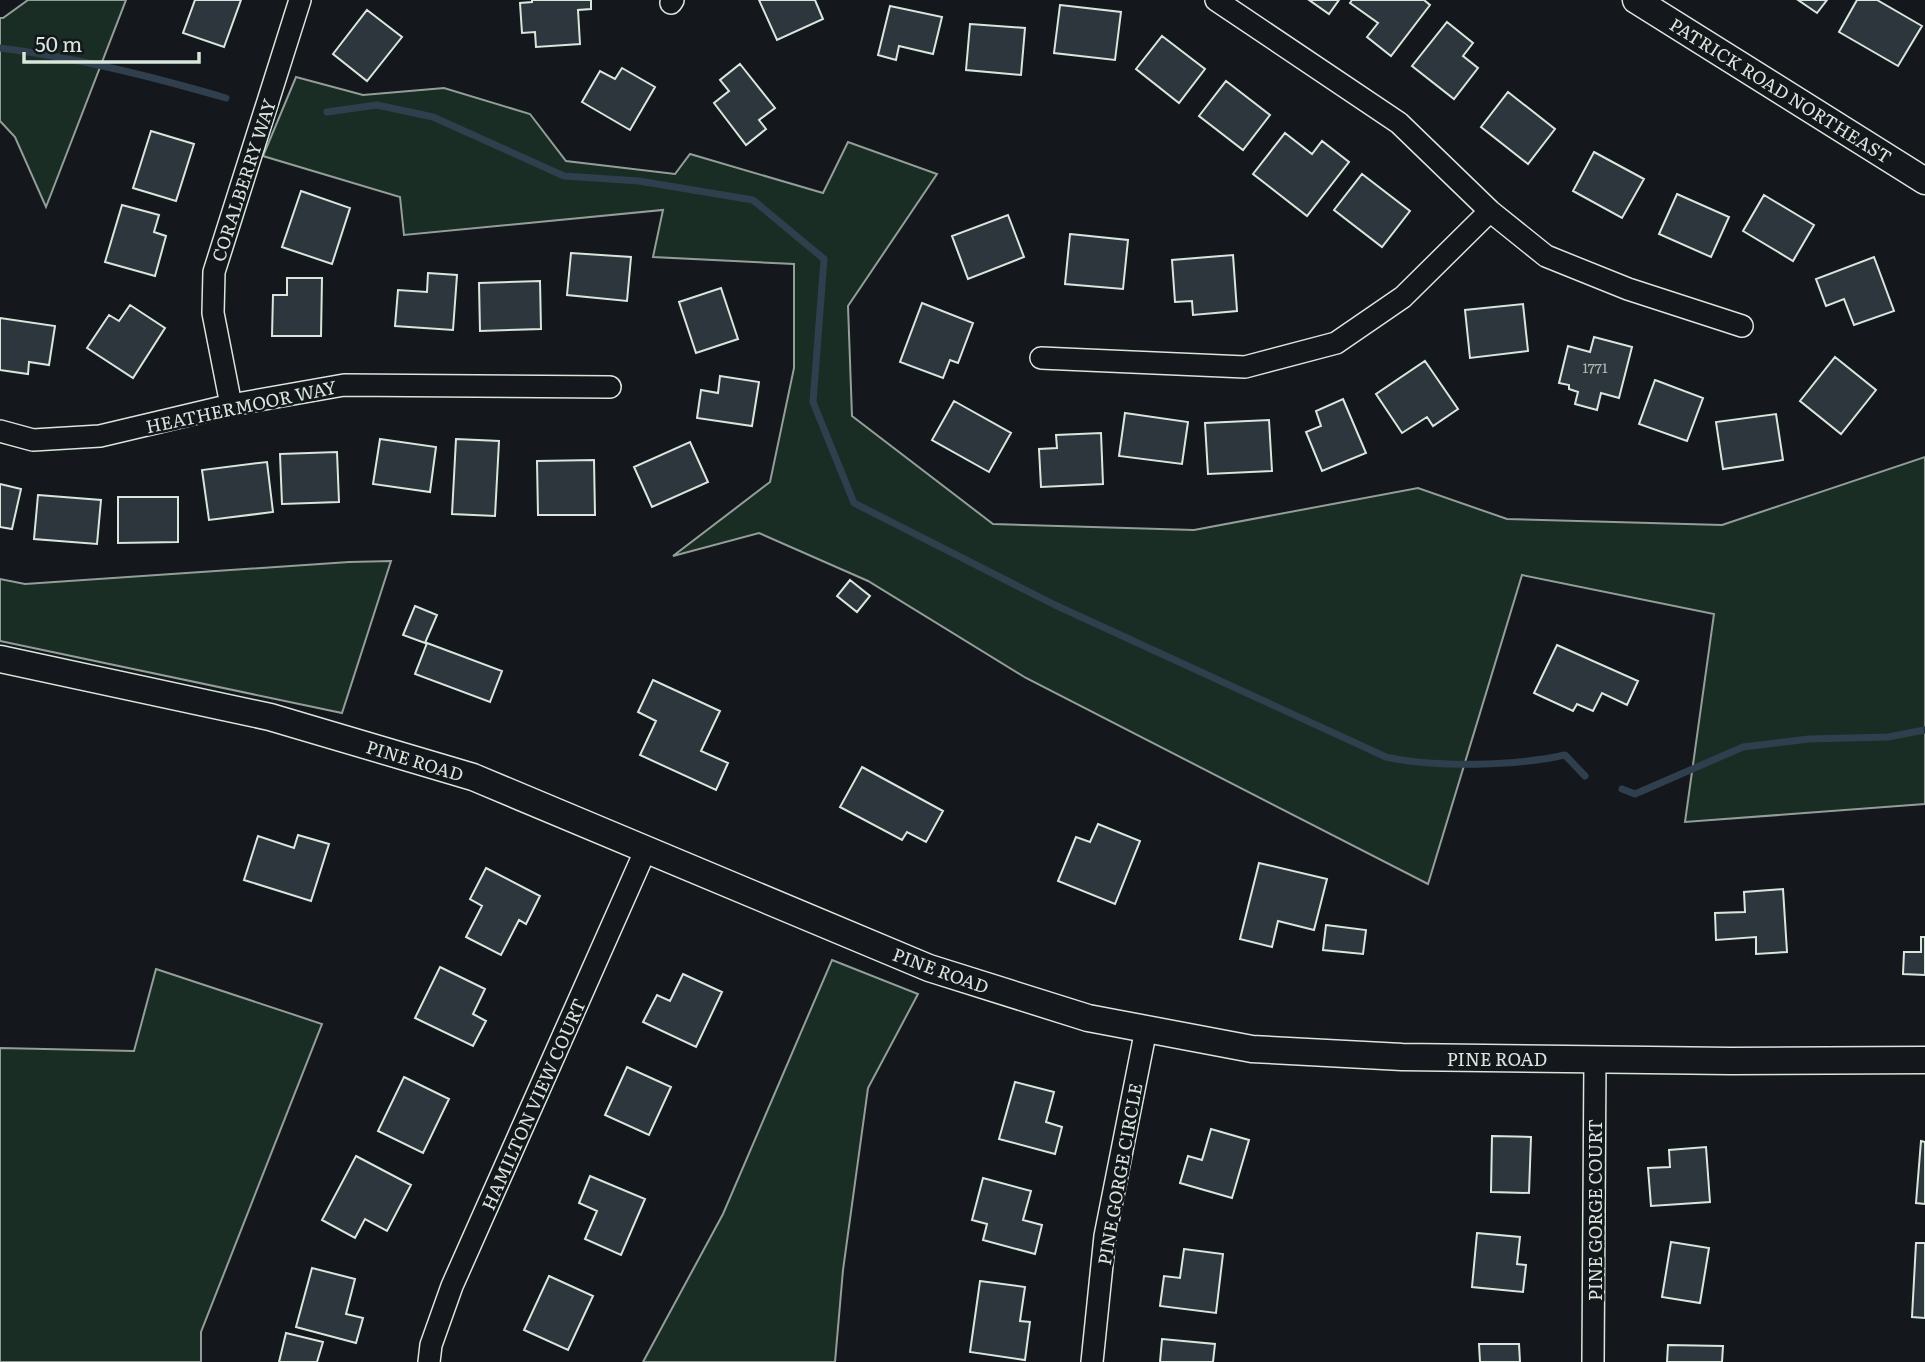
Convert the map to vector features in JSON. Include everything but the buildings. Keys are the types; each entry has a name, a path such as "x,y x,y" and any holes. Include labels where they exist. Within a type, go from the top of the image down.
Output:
{"street":[{"name":"CORALBERRY WAY","path":"231,405 213,313 214,272 300,0"},
{"path":"1216,0 1399,123 1490,211 1546,257 1628,289 1742,326"},
{"name":"PATRICK ROAD NORTHEAST","path":"1636,0 1925,181"},
{"path":"1041,358 1245,367 1336,344 1403,297 1490,211"},
{"name":"HEATHERMOOR WAY","path":"0,431 33,440 100,436 231,405 344,385 610,387"},
{"name":"PINE ROAD","path":"0,659 173,694 283,720 473,777 929,968 1088,1018 1252,1049 1402,1057 1731,1061 1925,1060"},
{"name":"HAMILTON VIEW COURT","path":"429,1362 431,1345 452,1286 646,849"},
{"name":"PINE GORGE CIRCLE","path":"1093,1362 1105,1236 1146,1029"},
{"name":"PINE GORGE COURT","path":"1593,1362 1595,1059"}],"green space":[{"path":"28,0 126,0 46,207 15,137 0,121 0,18"},
{"path":"296,77 363,95 444,88 530,114 566,161 675,174 690,154 823,193 848,142 937,174 848,306 852,416 993,524 1194,530 1418,488 1507,519 1722,525 1925,457 1925,804 1685,822 1714,614 1522,575 1428,884 1026,678 868,581 759,533 673,556 770,482 794,368 794,264 653,257 663,210 404,235 400,197 263,156"},
{"path":"391,561 342,713 0,641 0,579 25,584"},
{"path":"832,960 918,994 868,1088 843,1270 835,1362 643,1362 723,1214"},
{"path":"156,969 322,1024 201,1332 201,1362 0,1362 0,1048 134,1051"}],"waterway":[{"path":"0,48 114,68 226,98"},
{"path":"327,112 377,105 433,117 564,176 639,181 753,200 824,259 813,402 854,503 1055,605 1386,757 1428,763 1476,764 1523,762 1565,755 1585,776"},
{"path":"1622,789 1635,794 1743,747 1809,739 1888,737 1925,730"}]}
